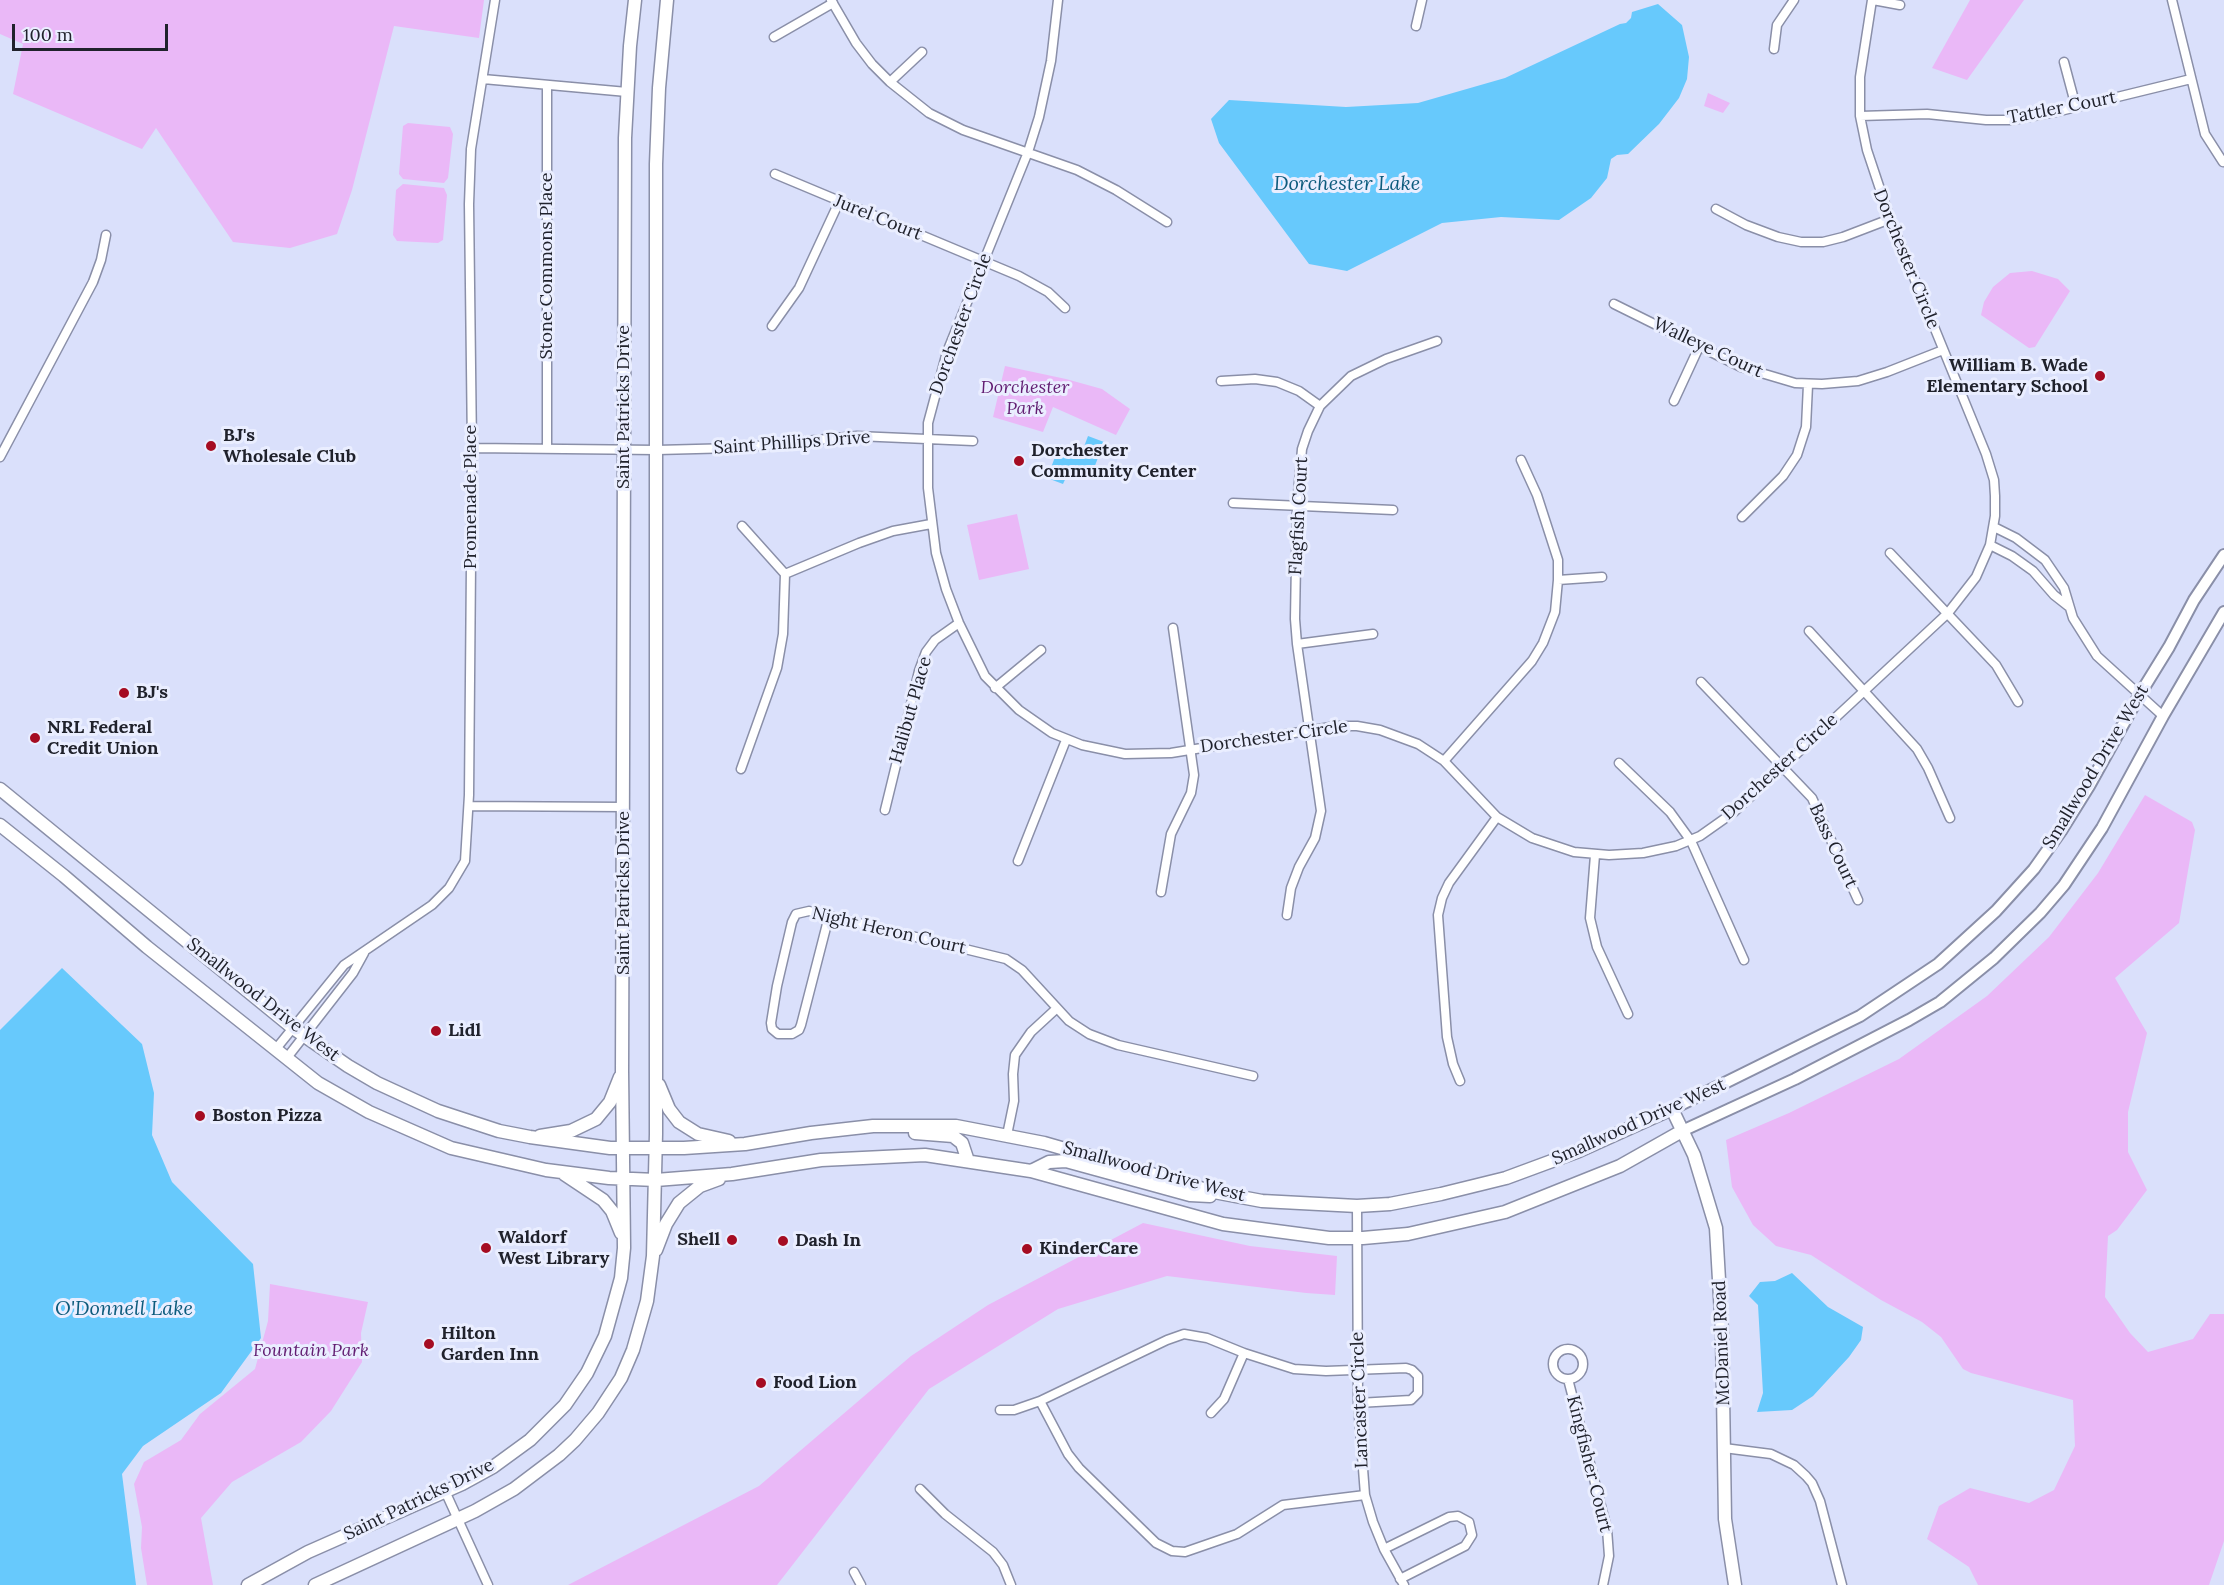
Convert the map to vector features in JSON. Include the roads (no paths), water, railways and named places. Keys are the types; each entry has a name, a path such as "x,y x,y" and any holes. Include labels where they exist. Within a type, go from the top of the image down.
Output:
{"main road":[{"name":"Saint Patricks Drive","path":"248,1585 308,1552 445,1491 502,1460 530,1440 565,1405 587,1373 605,1336 621,1278 624,1248 625,1148 622,1070 624,196 627,92 635,0"},
{"name":"Saint Patricks Drive","path":"315,1585 495,1501 542,1469 575,1440 598,1413 621,1378 633,1350 647,1301 653,1257 656,1180 656,164 661,55 667,0"},
{"name":"Smallwood Drive West","path":"0,789 299,1031 348,1066 397,1094 462,1120 530,1137 625,1148 656,1148 745,1144 873,1126 912,1124 956,1126 1007,1135 1082,1153 1214,1192 1262,1201 1357,1206 1390,1204 1506,1178 1578,1151 1672,1109"},
{"name":"Smallwood Drive West","path":"0,825 147,947 318,1083 428,1139 451,1148 507,1163 561,1172 656,1180 732,1174 821,1160 925,1155 1031,1171 1223,1224 1329,1238 1357,1238 1408,1234 1505,1212 1620,1166 1682,1131"},
{"path":"530,1137 571,1131 596,1119 610,1102 622,1070"},
{"path":"656,1078 669,1109 679,1122 698,1134 745,1144"},
{"name":"McDaniel Road","path":"1672,1109 1697,1164 1716,1228 1722,1332 1725,1529 1734,1585"},
{"path":"850,1130 953,1136 962,1143 969,1161"},
{"path":"1031,1171 1049,1162 1066,1161 1190,1195 1262,1201"},
{"path":"561,1172 603,1200 618,1224 624,1248"},
{"path":"653,1257 666,1224 679,1203 700,1186 732,1174"}],"street":[{"name":"Promenade Place","path":"274,1050 299,1031 352,973 366,950 432,905 455,880 465,861 469,806 472,448 469,193 471,149 495,0"},
{"name":"Dorchester Circle","path":"1058,0 1051,61 1039,117 1028,152 947,352 932,403 927,439 931,524 942,574 959,623 985,676 995,688 1031,719 1066,740 1095,749 1132,754 1171,753 1309,730 1347,726 1380,730 1418,744 1444,761 1497,817 1542,842 1565,850 1595,855 1643,853 1691,841 1734,812 1948,613 1976,577 1990,545 1994,527 1995,496 1991,468 1870,165 1860,116 1861,64 1872,0"},
{"path":"1416,26 1422,0"},
{"path":"1774,49 1777,25 1794,0"},
{"path":"1872,0 1900,5"},
{"path":"2172,0 2205,134 2223,162"},
{"path":"774,37 832,1 865,55 890,82 921,108 963,130 1090,176 1167,222"},
{"path":"890,82 922,52"},
{"path":"2064,62 2076,107"},
{"path":"483,79 627,92"},
{"name":"Tattler Court","path":"1860,116 1927,114 2006,120 2035,117 2191,79"},
{"name":"Stone Commons Place","path":"547,85 547,448"},
{"name":"Jurel Court","path":"775,174 1040,287 1065,308"},
{"path":"772,326 799,288 839,202"},
{"path":"1716,209 1746,225 1801,243 1823,242 1843,237 1890,219"},
{"path":"0,458 93,282 106,235"},
{"name":"Walleye Court","path":"1614,304 1755,373 1808,385 1858,381 1943,350"},
{"name":"Flagfish Court","path":"1287,915 1291,888 1299,867 1315,838 1321,811 1297,644 1295,593 1297,505 1302,449 1320,406 1351,376 1386,358 1437,341"},
{"path":"1674,401 1699,347"},
{"path":"1221,381 1255,379 1277,382 1299,392 1320,406"},
{"path":"1742,517 1783,476 1797,455 1806,427 1808,385"},
{"name":"Saint Phillips Drive","path":"472,448 657,450 735,448 857,436 973,441"},
{"path":"1444,761 1538,653 1555,612 1558,580 1556,550 1537,495 1521,460"},
{"path":"1233,503 1393,510"},
{"path":"785,574 893,531 931,524"},
{"path":"741,769 777,668 783,634 785,574 742,526"},
{"path":"1994,527 2016,538 2045,560 2064,588 2068,607 2080,631 2097,656 2163,716"},
{"path":"1990,545 2012,556 2033,571 2068,607"},
{"path":"1890,553 1996,665 2018,702"},
{"name":"Smallwood Drive West","path":"1672,1109 1860,1016 1938,964 1996,911 2034,869 2090,786 2139,694 2169,647 2194,600 2224,555"},
{"path":"1558,580 1602,578"},
{"name":"Smallwood Drive West","path":"1682,1131 1795,1079 1909,1020 1940,1002 1994,958 2040,913 2064,885 2102,828 2163,716 2224,612"},
{"name":"Halibut Place","path":"885,810 923,659 930,646 959,623"},
{"path":"1161,892 1171,834 1194,783 1173,628"},
{"path":"1809,631 1917,748 1950,818"},
{"path":"1297,644 1372,634"},
{"path":"995,688 1041,650"},
{"name":"Bass Court","path":"1701,682 1812,798 1858,900"},
{"path":"1018,861 1066,740"},
{"path":"1619,763 1666,807 1691,841 1744,960"},
{"path":"469,806 624,807"},
{"path":"1460,1081 1453,1064 1447,1037 1438,915 1449,883 1497,817"},
{"path":"1595,855 1590,918 1597,947 1628,1014"},
{"name":"Night Heron Court","path":"829,916 799,1030 783,1035 774,1032 771,1023 777,986 793,916 805,910 1006,959 1022,970 1056,1009 1078,1028 1110,1042 1252,1076"},
{"path":"1007,1135 1014,1101 1015,1055 1030,1032 1056,1009"},
{"name":"Promenade Place","path":"286,1059 299,1031"},
{"name":"Lancaster Circle","path":"1357,1206 1357,1370 1365,1495 1384,1549 1402,1582"},
{"path":"1000,1410 1014,1410 1040,1401 1177,1336 1200,1335 1281,1366 1303,1371 1406,1368 1416,1373 1419,1387 1411,1400 1358,1403"},
{"path":"1211,1413 1224,1398 1244,1353"},
{"name":"Kingfisher Court","path":"1568,1379 1607,1528 1609,1556 1603,1585"},
{"path":"1040,1401 1068,1454 1079,1468 1156,1543 1172,1551 1185,1552 1237,1534 1283,1505 1365,1495"},
{"path":"1724,1449 1771,1454 1794,1465 1806,1476 1812,1483 1820,1501 1842,1585"},
{"path":"920,1489 945,1514 993,1552 1003,1565 1011,1585"},
{"path":"445,1491 488,1585"},
{"path":"1384,1549 1449,1517 1458,1516 1469,1522 1472,1535 1465,1546 1402,1582"},
{"path":"854,1572 861,1585"}],"water":[{"name":"Dorchester Lake","path":"1658,4 1682,25 1689,57 1687,79 1679,98 1659,124 1628,154 1617,155 1611,159 1607,178 1591,198 1559,220 1501,217 1442,223 1347,271 1309,264 1219,143 1211,119 1229,100 1346,107 1418,103 1505,78 1626,23 1631,18 1632,12"},
{"path":"1088,436 1104,442 1091,476 1070,469 1063,484 1047,478 1060,444 1082,452"},
{"name":"O'Donnell Lake","path":"62,968 142,1044 154,1093 152,1135 172,1182 253,1264 261,1338 221,1393 143,1446 122,1474 136,1585 0,1585 0,1030"},
{"path":"1792,1273 1828,1307 1863,1327 1861,1340 1849,1357 1813,1396 1792,1410 1757,1412 1763,1393 1758,1305 1749,1296 1760,1282 1775,1281"}],"place":[{"name":"William B. Wade Elementary School","path":"2100,376"},
{"name":"BJ's Wholesale Club","path":"211,446"},
{"name":"Dorchester Community Center","path":"1019,461"},
{"name":"BJ's","path":"124,693"},
{"name":"NRL Federal Credit Union","path":"35,738"},
{"name":"Lidl","path":"436,1031"},
{"name":"Boston Pizza","path":"200,1116"},
{"name":"Shell","path":"732,1240"},
{"name":"Dash In","path":"783,1241"},
{"name":"Waldorf West Library","path":"486,1248"},
{"name":"KinderCare","path":"1027,1249"},
{"name":"Hilton Garden Inn","path":"429,1344"},
{"name":"Food Lion","path":"761,1383"}],"park label":[{"name":"Dorchester Park","path":"1025,398"},
{"name":"Fountain Park","path":"311,1351"}]}
